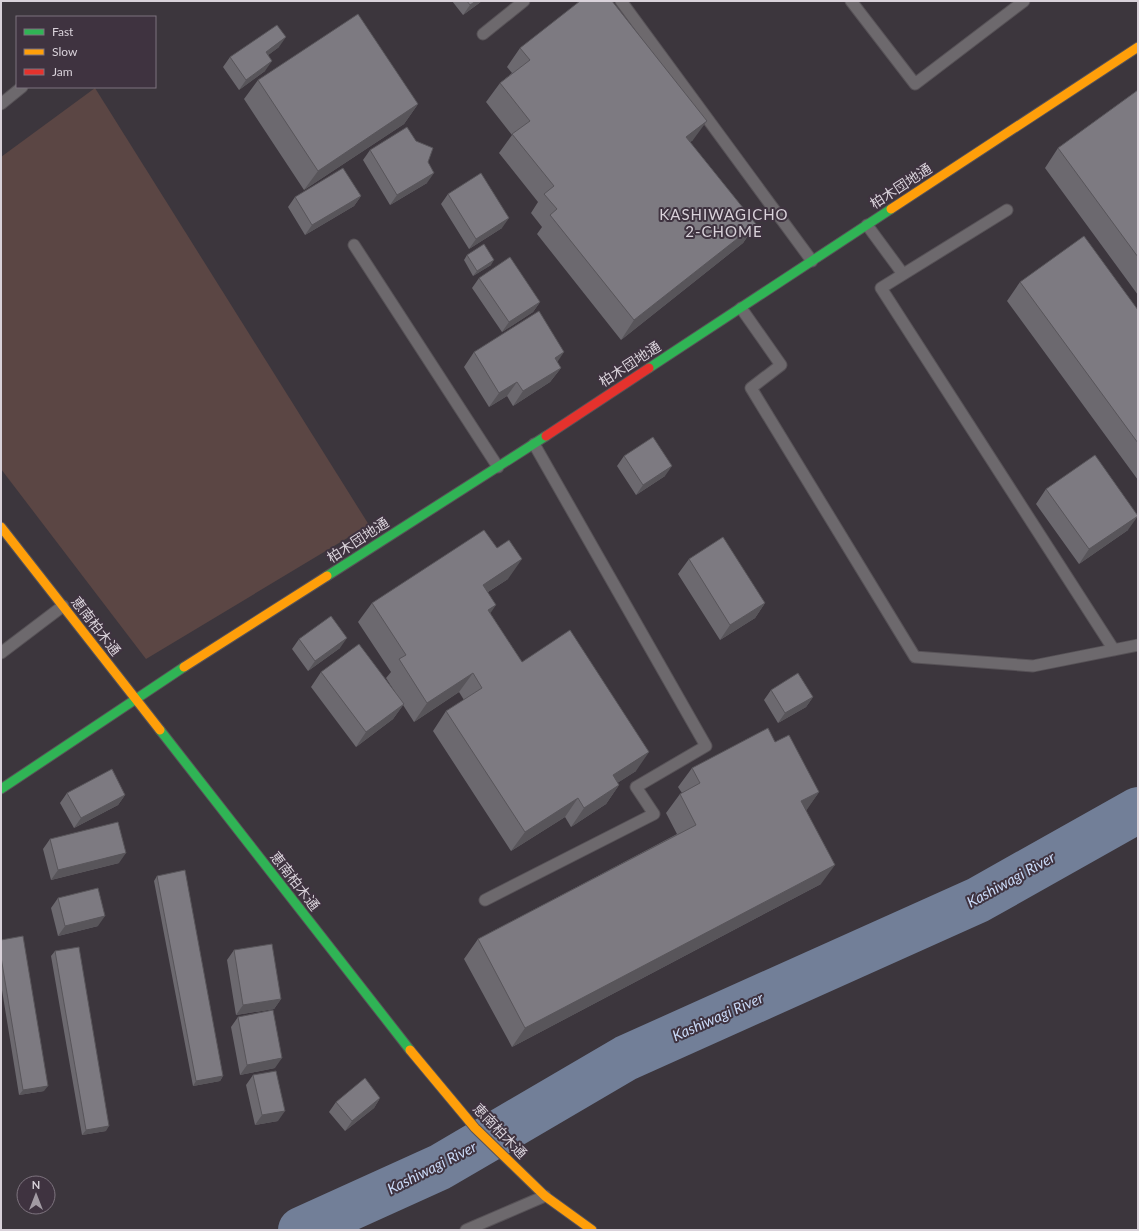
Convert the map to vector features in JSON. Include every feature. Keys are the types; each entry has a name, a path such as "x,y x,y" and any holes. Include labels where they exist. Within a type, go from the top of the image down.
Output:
{"street":[{"name":"柏木団地通","path":"1,789 134,699 534,444 1138,47"},
{"name":"恵南柏木通","path":"1,526 134,699 419,1062 475,1128 525,1177 545,1196 592,1230"}],"lane":[{"path":"483,34 524,1"},
{"path":"621,1 812,261"},
{"path":"851,1 915,84 1024,1"},
{"path":"1,104 21,88"},
{"path":"1007,210 881,288 1114,650"},
{"path":"867,225 903,274"},
{"path":"354,245 498,467"},
{"path":"741,308 781,365 751,388 915,657 1033,666 1138,645"},
{"path":"485,900 654,814 636,787 706,746 534,444"},
{"path":"1,653 63,606"},
{"path":"466,1230 545,1196"}],"shaded area":[{"path":"95,88 369,525 146,659 1,469 1,157"}],"building":[{"path":"467,1 476,1 470,5"},
{"path":"580,1 612,1 707,121 686,137 756,224 634,320 550,215 557,209 544,194 554,186 512,134 530,121 500,83 530,60 520,48"},
{"path":"358,14 418,104 318,171 258,80"},
{"path":"277,25 286,37 266,52 272,61 246,80 230,57"},
{"path":"1138,90 1138,257 1058,148"},
{"path":"407,127 416,141 433,148 428,162 434,173 397,195 370,150"},
{"path":"343,168 361,196 312,225 295,197"},
{"path":"481,173 509,218 476,239 448,194"},
{"path":"1084,236 1138,310 1138,443 1020,282"},
{"path":"484,244 494,260 477,271 467,255"},
{"path":"510,257 540,302 509,322 479,278"},
{"path":"539,311 564,352 555,358 561,368 523,391 517,382 499,393 474,352"},
{"path":"653,437 672,466 643,485 624,456"},
{"path":"1095,455 1138,516 1089,549 1046,489"},
{"path":"484,530 497,548 509,540 522,559 483,585 496,605 488,610 522,662 570,630 649,752 613,775 619,785 584,808 578,798 525,832 446,711 482,688 473,673 427,703 399,659 406,655 372,603"},
{"path":"723,537 765,603 730,625 689,559"},
{"path":"331,616 347,638 315,661 299,639"},
{"path":"359,644 404,704 366,732 321,672"},
{"path":"798,673 813,697 785,713 771,690"},
{"path":"768,728 775,742 789,735 819,792 801,801 835,865 525,1028 478,939 696,825 680,794 700,783 692,768"},
{"path":"112,769 125,795 81,818 67,793"},
{"path":"118,822 126,853 58,870 50,839"},
{"path":"185,870 223,1076 196,1081 157,876"},
{"path":"98,888 105,916 65,926 58,898"},
{"path":"23,936 48,1086 23,1090 1,957 1,940"},
{"path":"272,944 281,999 243,1005 234,950"},
{"path":"79,947 109,1126 86,1130 55,951"},
{"path":"273,1010 282,1058 247,1065 238,1017"},
{"path":"276,1071 285,1111 262,1115 253,1075"},
{"path":"365,1078 380,1098 352,1121 336,1102"}],"waterway":[{"name":"Kashiwagi River","path":"301,1230 440,1167 626,1058 978,900 1138,810"}],"traffic: fast":[{"path":"649,368 891,209"},
{"path":"327,576 546,436"},
{"path":"1,789 184,667"},
{"path":"160,730 410,1050"}],"traffic: slow":[{"path":"891,209 1138,47"},
{"path":"1,527 160,730"},
{"path":"184,667 327,576"},
{"path":"410,1050 475,1128 545,1196 592,1230"}],"traffic: jam":[{"path":"546,436 649,368"}],"district":[{"name":"KASHIWAGICHO 2-CHOME","path":"724,224"}]}
